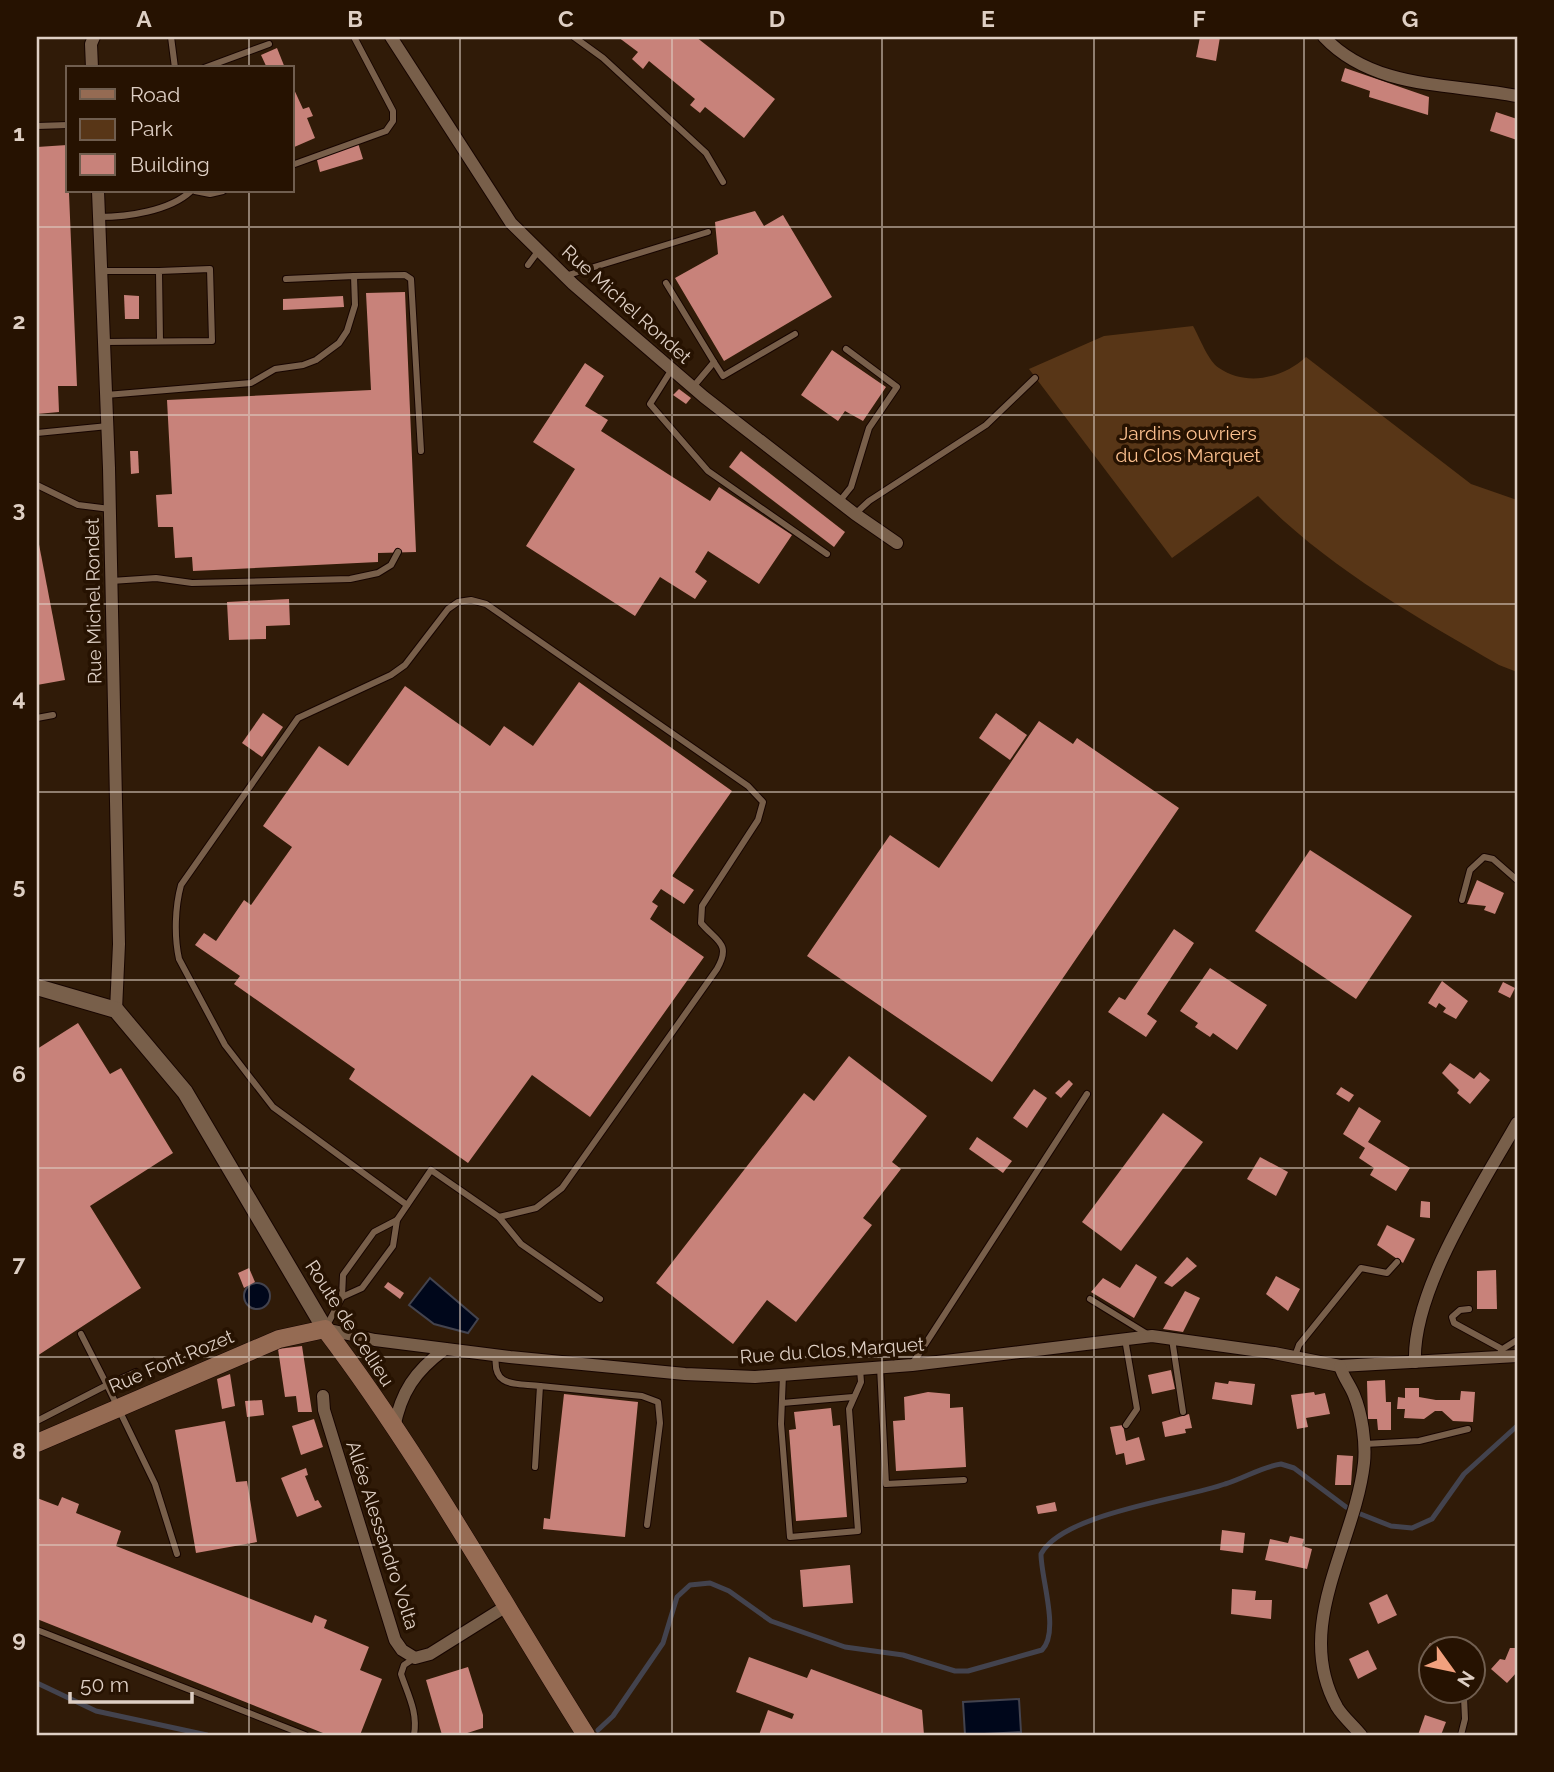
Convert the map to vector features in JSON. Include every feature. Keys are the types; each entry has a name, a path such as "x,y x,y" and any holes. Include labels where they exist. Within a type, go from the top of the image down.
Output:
{"main road":[{"name":"Rue Font Rozet","path":"37,1443 117,1406 279,1339 325,1329"},
{"name":"Route de Cellieu","path":"325,1329 394,1428 586,1735"}],"street":[{"path":"92,66 94,37"},
{"name":"Rue Michel Rondet","path":"391,37 512,223 565,276 693,387 839,502 897,543"},
{"path":"1324,37 1339,52 1355,61 1410,83 1517,96"},
{"name":"Rue Michel Rondet","path":"98,192 110,509 119,944 116,1010"},
{"path":"37,987 116,1010"},
{"name":"Route de Cellieu","path":"116,1010 185,1091 325,1329"},
{"path":"1415,1362 1416,1336 1443,1259 1457,1227 1517,1124"},
{"name":"Rue du Clos Marquet","path":"325,1329 375,1340 445,1349 685,1374 783,1375 912,1365 1087,1346 1152,1336 1340,1367 1502,1353 1517,1356"},
{"path":"394,1428 399,1402 409,1381 445,1349"},
{"path":"1340,1367 1356,1399 1364,1462 1356,1499 1327,1592 1321,1640 1325,1677 1338,1708 1361,1735"},
{"name":"Allée Alessandro Volta","path":"323,1396 324,1410 395,1640 402,1650 415,1658 430,1654 505,1607"}],"lane":[{"path":"171,37 175,66"},
{"path":"294,164 386,131 393,121 393,111 354,37"},
{"path":"574,37 603,58 706,153 723,182"},
{"path":"210,66 270,44"},
{"path":"37,126 66,125"},
{"path":"99,217 126,215 185,197 192,192"},
{"path":"199,192 219,192"},
{"path":"565,276 708,232"},
{"path":"528,265 539,250"},
{"path":"102,271 211,269 212,341 104,342"},
{"path":"159,271 160,341"},
{"path":"286,279 405,275 411,279 421,451"},
{"path":"106,395 251,383 275,369 316,360 339,342 347,331 355,305 354,276"},
{"path":"666,283 723,376 795,334"},
{"path":"839,502 851,487 869,428 897,387 846,349"},
{"path":"693,387 714,362"},
{"path":"672,369 650,404 708,471 828,554"},
{"path":"855,514 869,500 992,421 1035,377"},
{"path":"37,433 108,426"},
{"path":"37,485 78,505 110,509"},
{"path":"111,581 156,578 192,583 350,579 378,573 391,565 398,552"},
{"path":"407,1205 281,1114 225,1045 179,958 176,945 178,896 181,885 298,718 398,670 415,655 448,609 458,602 471,600 486,604 748,786 763,802 758,820 702,906 701,923 720,942 723,949 723,958 717,969 562,1188 536,1208 499,1217"},
{"path":"37,718 53,715"},
{"path":"1462,900 1470,870 1484,857 1493,859 1517,880"},
{"path":"912,1365 1087,1094"},
{"path":"342,1297 362,1288 378,1267 393,1245 397,1220 431,1170 499,1217 521,1244 600,1299"},
{"path":"325,1329 342,1297 344,1275 374,1232 397,1220"},
{"path":"1294,1358 1299,1345 1354,1274 1366,1267 1387,1273 1397,1262"},
{"path":"1090,1299 1152,1336"},
{"path":"1469,1309 1456,1312 1452,1317 1454,1323 1502,1353 1517,1340"},
{"path":"81,1334 155,1484 177,1554"},
{"path":"1125,1339 1137,1409 1126,1425"},
{"path":"1172,1339 1183,1412"},
{"path":"496,1355 495,1367 499,1377 510,1383 642,1396 658,1402 660,1423 647,1525"},
{"path":"880,1367 886,1484 964,1480"},
{"path":"783,1375 780,1424 790,1537 858,1531 849,1409 861,1382 860,1369"},
{"path":"37,1421 136,1372"},
{"path":"536,1467 540,1386"},
{"path":"782,1403 853,1397"},
{"path":"1363,1444 1419,1441 1468,1429"},
{"path":"37,1630 305,1735"},
{"path":"414,1735 417,1722 401,1674 404,1665 415,1658"},
{"path":"1461,1735 1465,1719 1464,1706"}],"green space":[{"name":"Jardins ouvriers du Clos Marquet","path":"1193,326 1215,365 1230,374 1264,378 1287,370 1306,357 1471,484 1517,500 1517,672 1499,665 1372,588 1313,545 1258,496 1172,558 1029,369 1104,336"}],"water":[{"path":"430,1278 478,1319 468,1333 434,1324 409,1305"},
{"path":"257,1283 266,1287 270,1296 266,1305 257,1309 248,1305 244,1296 248,1287"},
{"path":"1019,1699 1021,1732 965,1735 963,1702"}],"building":[{"path":"618,37 696,37 775,99 744,138 705,107 700,113 690,105 695,99 649,61 643,69 632,59 638,52"},
{"path":"1200,37 1220,37 1216,61 1196,57"},
{"path":"277,48 284,66 266,66 261,55"},
{"path":"1345,68 1429,97 1428,115 1369,97 1370,91 1341,81"},
{"path":"294,89 303,109 309,107 313,116 307,118 315,138 294,147"},
{"path":"1496,112 1517,119 1517,140 1490,131"},
{"path":"358,143 363,159 320,172 316,156"},
{"path":"66,145 66,192 69,192 77,386 58,386 59,412 37,414 37,147"},
{"path":"755,211 764,226 783,215 832,297 724,361 675,278 718,254 715,222"},
{"path":"405,292 416,552 378,553 378,562 193,571 192,557 175,558 173,527 158,527 156,495 172,494 167,400 371,390 366,293"},
{"path":"124,295 139,296 139,319 125,319"},
{"path":"343,296 344,307 283,310 283,299"},
{"path":"832,350 886,387 863,421 845,411 838,421 801,395"},
{"path":"585,363 604,376 585,406 608,420 601,431 710,501 719,487 792,535 759,584 708,551 695,572 707,581 695,599 660,577 635,616 526,546 575,469 533,442"},
{"path":"679,389 691,398 686,404 673,395"},
{"path":"130,451 138,451 139,473 131,474"},
{"path":"741,451 845,532 834,547 729,467"},
{"path":"37,534 65,680 37,685"},
{"path":"289,599 290,625 266,626 266,639 229,640 227,602"},
{"path":"579,682 732,791 672,876 694,890 684,904 661,889 652,902 658,906 650,919 704,957 590,1117 532,1075 468,1163 349,1079 355,1069 234,984 240,976 195,945 204,933 216,941 244,900 251,905 292,847 263,826 319,746 348,766 405,686 490,746 504,726 533,746"},
{"path":"263,713 283,727 262,757 242,743"},
{"path":"996,713 1027,735 1010,760 979,738"},
{"path":"1039,721 1073,744 1077,738 1179,808 992,1082 807,956 890,835 939,868"},
{"path":"1310,850 1412,916 1356,999 1255,931"},
{"path":"1477,880 1504,893 1495,914 1484,910 1486,906 1467,904"},
{"path":"1174,929 1194,943 1147,1014 1157,1021 1146,1037 1108,1012 1119,997 1125,1000"},
{"path":"1210,968 1267,1005 1237,1050 1213,1033 1210,1037 1195,1027 1198,1023 1180,1011"},
{"path":"1442,981 1468,1001 1456,1019 1443,1012 1446,1008 1439,1003 1436,1008 1428,1003"},
{"path":"1503,982 1515,988 1510,998 1498,992"},
{"path":"78,1023 110,1074 121,1068 173,1153 90,1206 141,1288 37,1356 37,1049"},
{"path":"849,1056 927,1116 892,1162 901,1169 863,1218 872,1225 796,1322 767,1300 733,1344 656,1283 804,1093 814,1101"},
{"path":"1450,1063 1474,1079 1480,1072 1490,1080 1470,1104 1457,1093 1459,1090 1442,1073"},
{"path":"1069,1080 1073,1084 1061,1098 1055,1093"},
{"path":"1341,1087 1354,1095 1349,1102 1336,1094"},
{"path":"1034,1089 1047,1098 1027,1128 1013,1118"},
{"path":"1359,1107 1381,1121 1368,1142 1410,1168 1396,1191 1370,1175 1374,1168 1359,1158 1365,1148 1343,1134"},
{"path":"1163,1113 1203,1142 1121,1251 1082,1222"},
{"path":"977,1137 1012,1161 1003,1173 969,1149"},
{"path":"1260,1157 1288,1172 1276,1196 1247,1179"},
{"path":"1421,1201 1430,1202 1430,1218 1420,1217"},
{"path":"1387,1225 1415,1239 1403,1263 1377,1245"},
{"path":"1187,1257 1197,1266 1172,1287 1164,1283"},
{"path":"1136,1264 1157,1277 1134,1318 1091,1292 1103,1278 1120,1288"},
{"path":"249,1268 255,1282 244,1288 238,1273"},
{"path":"1496,1270 1497,1309 1477,1309 1477,1271"},
{"path":"1276,1276 1300,1289 1288,1311 1266,1294"},
{"path":"388,1282 404,1293 400,1299 384,1287"},
{"path":"1185,1291 1200,1298 1183,1332 1163,1329"},
{"path":"302,1346 312,1412 298,1412 296,1396 285,1397 278,1349"},
{"path":"1171,1370 1175,1389 1152,1394 1148,1375"},
{"path":"230,1374 235,1406 222,1409 217,1379"},
{"path":"1385,1380 1386,1402 1391,1402 1391,1430 1378,1430 1377,1419 1368,1419 1367,1381"},
{"path":"1229,1381 1255,1384 1252,1405 1212,1399 1215,1382 1228,1384"},
{"path":"1405,1388 1419,1388 1419,1397 1436,1400 1460,1400 1461,1391 1475,1392 1473,1422 1453,1421 1442,1411 1435,1411 1424,1419 1404,1418 1405,1409 1397,1409 1398,1397 1405,1398"},
{"path":"928,1392 950,1394 950,1408 963,1407 966,1467 896,1471 893,1421 905,1420 904,1397"},
{"path":"1314,1392 1315,1395 1325,1393 1330,1414 1306,1418 1308,1427 1297,1429 1291,1395"},
{"path":"564,1394 638,1402 625,1537 543,1529 544,1518 550,1519"},
{"path":"262,1400 264,1415 247,1417 245,1401"},
{"path":"831,1408 833,1426 840,1425 847,1517 796,1521 789,1430 796,1429 794,1412"},
{"path":"1189,1414 1192,1428 1185,1429 1186,1433 1165,1437 1162,1422"},
{"path":"314,1419 323,1447 301,1455 292,1426"},
{"path":"225,1421 236,1482 247,1481 257,1542 196,1553 175,1430"},
{"path":"1123,1425 1126,1441 1139,1437 1145,1460 1126,1465 1124,1453 1116,1455 1110,1427"},
{"path":"1337,1455 1353,1456 1351,1485 1335,1485"},
{"path":"306,1468 308,1475 305,1476 315,1501 318,1500 322,1507 297,1517 281,1478"},
{"path":"62,1497 79,1504 76,1513 121,1531 116,1546 312,1623 315,1615 327,1620 324,1628 369,1647 360,1670 382,1679 360,1735 328,1735 37,1619 37,1498 58,1506"},
{"path":"1055,1502 1057,1511 1038,1514 1036,1506"},
{"path":"1222,1530 1245,1533 1243,1553 1220,1550"},
{"path":"1290,1536 1304,1539 1302,1546 1312,1549 1307,1569 1265,1560 1270,1539 1288,1543"},
{"path":"850,1565 853,1603 803,1607 800,1570"},
{"path":"1232,1589 1256,1591 1255,1600 1272,1600 1271,1619 1231,1614"},
{"path":"1387,1594 1397,1615 1378,1624 1369,1603"},
{"path":"1510,1648 1517,1648 1517,1672 1507,1683 1491,1669 1500,1659 1505,1660"},
{"path":"1368,1650 1377,1669 1358,1679 1349,1659"},
{"path":"749,1657 807,1678 811,1669 922,1710 924,1735 759,1735 768,1710 792,1719 794,1714 736,1692"},
{"path":"468,1667 483,1715 483,1728 461,1735 442,1735 426,1680"},
{"path":"1425,1715 1446,1722 1441,1735 1418,1735"}],"waterway":[{"path":"1358,1513 1391,1526 1412,1528 1432,1519 1464,1474 1517,1426"},
{"path":"598,1730 613,1716 663,1643 677,1597 690,1585 710,1583 729,1591 771,1621 845,1647 903,1655 955,1671 968,1671 1042,1650 1047,1642 1050,1618 1041,1554 1054,1540 1073,1528 1126,1509 1206,1490 1281,1464 1294,1468 1346,1507"},
{"path":"37,1683 96,1711 207,1735"}]}
